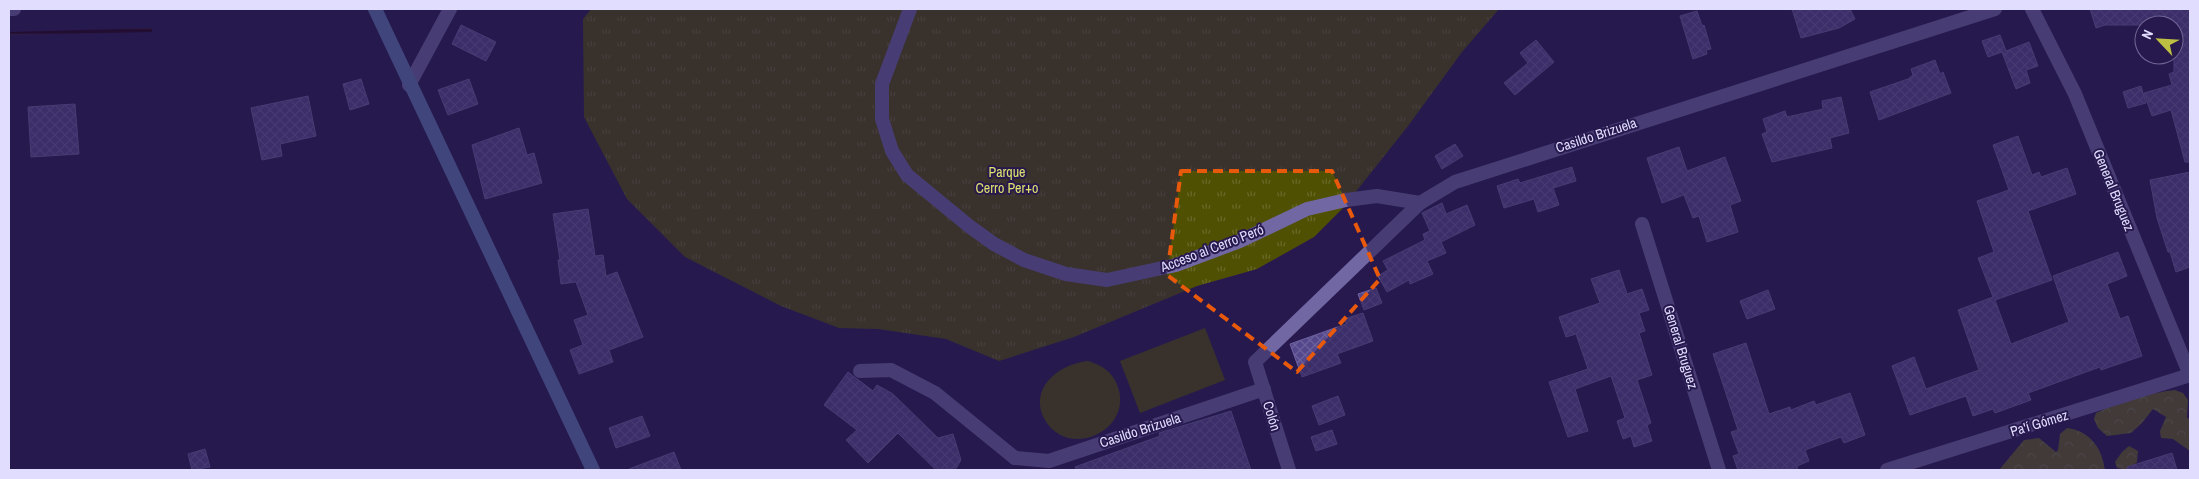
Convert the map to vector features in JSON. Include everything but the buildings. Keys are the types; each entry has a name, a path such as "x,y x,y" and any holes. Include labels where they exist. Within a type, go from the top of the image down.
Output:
{"main road":[{"path":"375,9 409,85 593,470"}],"street":[{"path":"9,9 14,9"},
{"path":"409,85 450,9"},
{"name":"Acceso al Cerro Peró","path":"910,9 882,84 882,119 892,151 907,175 969,226 994,244 1024,260 1066,274 1107,280 1176,265 1240,241 1307,209 1346,200 1377,196 1420,203"},
{"name":"Casildo Brizuela","path":"1255,362 1420,203 1455,182 1996,9"},
{"name":"General Bruguez","path":"2032,9 2075,94 2190,375"},
{"name":"General Bruguez","path":"1642,224 1719,470"},
{"name":"Colón","path":"1255,362 1288,470"},
{"path":"860,371 891,370 935,393 1017,464"},
{"name":"Pa'í Gómez","path":"1887,470 2190,375"},
{"name":"Casildo Brizuela","path":"1017,464 1049,461 1264,389"}],"highlighted area":[{"path":"1181,171 1332,171 1380,279 1297,372 1167,275"}],"green space":[{"name":"Parque Cerro Per+o","path":"591,9 1499,9 1462,52 1408,126 1343,208 1314,237 1257,269 1197,286 1074,337 999,361 946,339 878,329 839,328 781,306 685,257 627,199 584,117 583,19"},
{"path":"1205,328 1225,380 1140,413 1120,361"},
{"path":"1088,361 1110,373 1118,387 1120,403 1116,416 1108,427 1096,435 1082,439 1068,438 1055,432 1045,420 1040,398 1043,388 1057,373 1077,363"},
{"path":"2175,390 2183,393 2188,400 2187,418 2190,419 2190,451 2173,439 2161,438 2160,431 2166,417 2153,409 2131,433 2107,436 2098,428 2094,419 2096,413 2125,401 2145,395"},
{"path":"2067,428 2082,433 2094,442 2101,455 2105,470 1999,470 2024,440 2039,438 2056,452 2058,450 2060,434"},
{"path":"2129,446 2138,451 2137,462 2129,470 2117,468 2115,462"}],"shaded area":[{"path":"152,28 152,32 9,35 9,32"}]}
